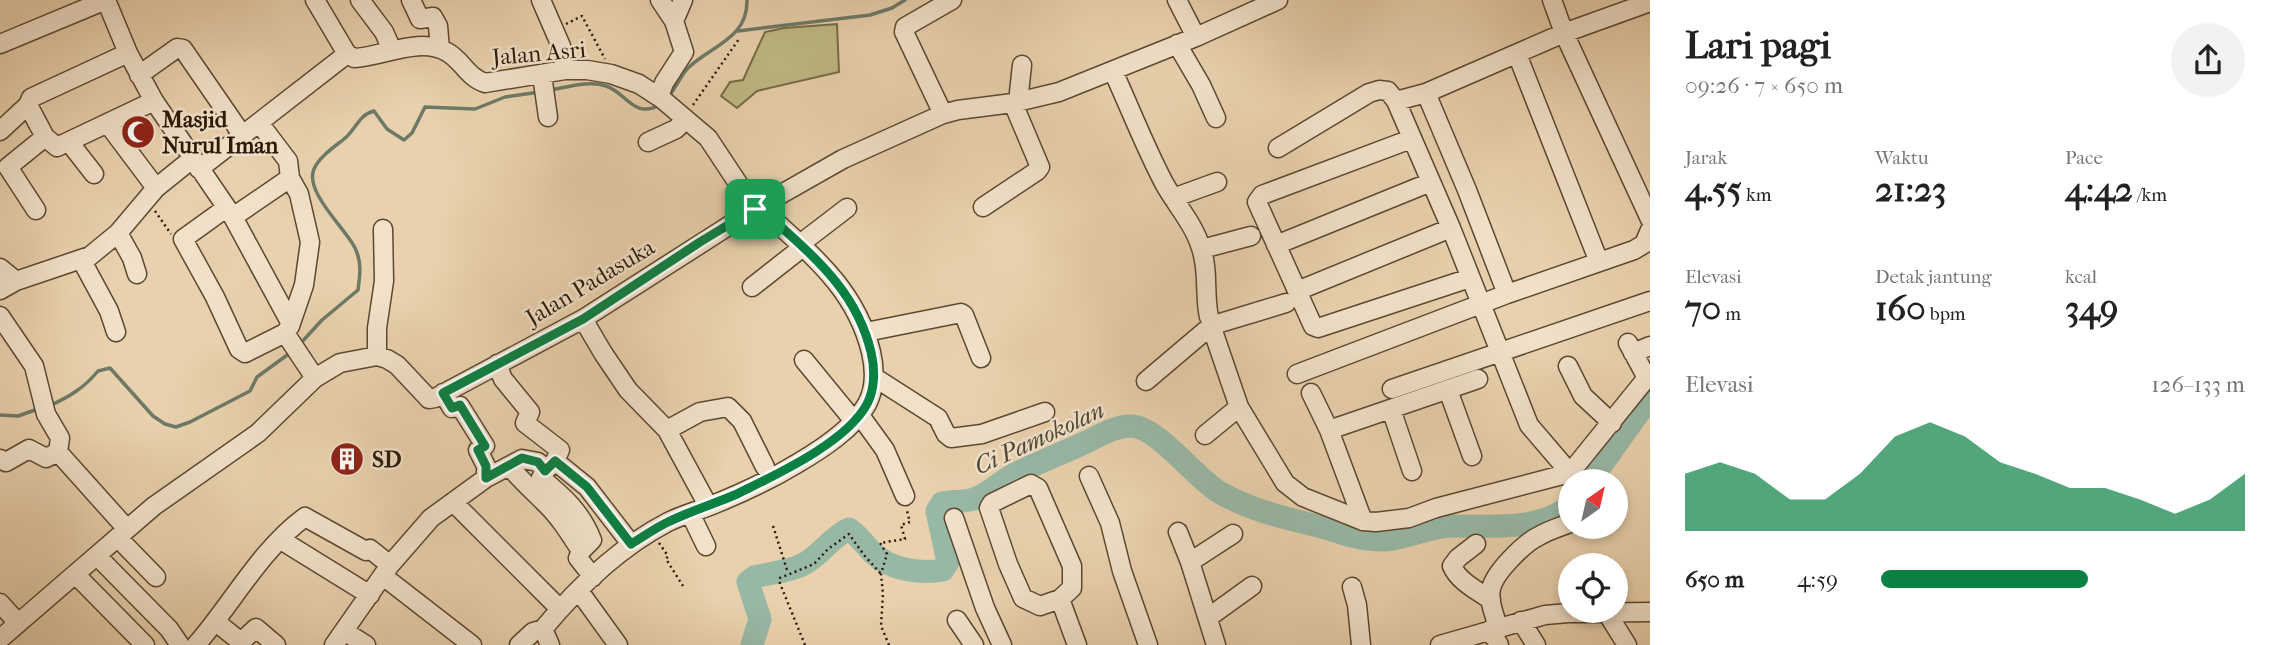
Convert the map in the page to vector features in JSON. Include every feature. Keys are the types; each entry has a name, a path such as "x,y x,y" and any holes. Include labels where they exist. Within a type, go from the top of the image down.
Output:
{"street":[{"path":"0,44 106,0 139,75 230,213 310,370"},
{"path":"360,0 384,32 391,50"},
{"path":"323,4 347,54 354,58 417,47 440,49 438,26 433,17 420,19 411,0"},
{"path":"541,0 561,46 565,71"},
{"path":"648,142 676,129 664,83 684,52 674,21 660,0"},
{"path":"674,21 683,0"},
{"path":"943,114 904,32 908,26 952,0"},
{"path":"1177,0 1196,37"},
{"name":"Jalan Padasuka","path":"443,393 583,319 758,207 843,159 943,114 1015,103 1059,92 1196,37 1278,0"},
{"path":"1552,0 1564,33 1650,219"},
{"path":"1396,101 1426,93 1517,54 1564,33 1609,7 1650,2"},
{"path":"1177,44 1201,85 1216,118"},
{"path":"139,75 177,48 183,49 243,136"},
{"name":"Jalan Asri","path":"440,49 448,52 476,80 485,83 544,87 565,71 587,70 615,75 639,84 672,108 708,138 758,207 835,280 855,307 866,332 874,377"},
{"path":"0,131 28,105 31,98 128,53"},
{"path":"0,290 16,281 82,261 90,256 118,233 151,194 260,124 347,54"},
{"path":"1517,54 1599,262"},
{"path":"983,207 1040,167 1015,103 1022,65"},
{"path":"1113,71 1155,165 1202,249 1206,274 1205,299 1240,407 1285,483 1303,497 1363,521 1402,519 1558,482"},
{"path":"544,87 548,117"},
{"path":"1278,148 1304,135 1369,93 1388,91 1396,101 1451,228 1529,425 1569,469"},
{"path":"1426,93 1507,294"},
{"path":"28,105 45,136 57,147 154,101"},
{"path":"108,124 151,194"},
{"path":"260,124 288,161 290,178 299,194 310,242 304,285 289,333 245,353 242,352 183,239 185,235 230,213 290,178"},
{"path":"36,210 8,167 45,136"},
{"path":"1411,139 1262,195 1257,202 1276,245 1292,297 1313,326 1318,328 1470,278"},
{"path":"69,142 94,174"},
{"path":"1172,198 1217,181"},
{"path":"1276,245 1431,183"},
{"path":"752,287 847,208"},
{"path":"1146,381 1212,326 1292,297 1451,228"},
{"path":"377,356 377,328 384,281 383,229"},
{"path":"1297,374 1507,294 1634,250 1644,244 1650,230"},
{"path":"118,233 132,258 137,274"},
{"path":"1202,249 1251,236"},
{"path":"82,261 109,312 116,332"},
{"path":"0,268 16,281"},
{"path":"1392,389 1650,301"},
{"path":"866,332 961,313 981,358"},
{"path":"0,316 34,366 44,406 60,438 58,452 156,577"},
{"path":"583,319 628,390 667,430 705,500"},
{"path":"1583,469 1612,423 1648,376 1631,348 1650,346"},
{"path":"0,639 170,494 258,433 310,370 377,356 397,365 429,399 443,393 452,408 460,405 485,446 478,450 486,466 486,478"},
{"path":"804,360 885,450 905,496"},
{"path":"497,364 503,379 530,412 525,423 560,450 541,478 583,518 592,540 578,558 593,577"},
{"path":"1568,366 1583,396 1612,423"},
{"path":"519,645 533,632 547,637 560,609 631,544 669,521 798,463 856,418 867,405 874,377 938,418 951,438 982,434 1045,412"},
{"path":"1329,430 1478,379"},
{"path":"1448,390 1472,456"},
{"path":"1311,393 1329,430 1363,521"},
{"path":"667,430 700,412 729,407 743,421 765,467"},
{"path":"1205,435 1240,407"},
{"path":"1391,409 1412,471"},
{"path":"0,459 6,462 29,449 46,458 58,452"},
{"path":"366,645 339,638 386,570 431,518 486,478 522,458 550,466 587,487 631,544"},
{"path":"509,466 523,484 553,512 581,551"},
{"path":"1089,476 1110,523 1122,571 1148,645"},
{"path":"1031,484 1038,488 1072,566 1072,588 1060,599 1040,606 1025,600 1008,564 989,508 992,503 1031,484"},
{"path":"454,503 560,609"},
{"path":"690,513 706,545"},
{"path":"196,645 281,540 305,517 366,551 370,549 386,570 472,645"},
{"path":"954,518 985,608 1002,645"},
{"path":"1496,634 1490,589 1495,580 1514,556 1537,536 1558,528"},
{"path":"1178,532 1209,617 1216,645"},
{"path":"1190,562 1233,534"},
{"path":"281,540 370,595"},
{"path":"1476,544 1452,566 1454,572 1463,580 1491,600"},
{"path":"97,556 169,629 180,645"},
{"path":"76,575 145,645"},
{"path":"1209,617 1252,586"},
{"path":"1352,587 1361,645"},
{"path":"579,591 618,645"},
{"path":"1060,599 1077,645"},
{"path":"0,603 18,623"},
{"path":"1628,613 1650,612"},
{"path":"1440,645 1496,634 1521,621 1558,614"},
{"path":"957,620 974,645"},
{"path":"1521,621 1536,645"},
{"path":"216,622 241,642 256,628 276,645"},
{"path":"1613,623 1627,645"},
{"path":"155,645 169,629"}],"path":[{"path":"555,31 582,16 615,75"},
{"path":"672,108 694,105 739,39"},
{"path":"151,194 173,237 184,244"},
{"path":"889,645 881,626 882,572 887,554 880,543 905,539 901,525 910,522 905,496"},
{"path":"773,526 788,573"},
{"path":"652,532 683,586"},
{"path":"805,645 780,578 814,564 828,549 849,534 864,555 882,572"}],"shaded area":[{"path":"837,24 839,72 757,91 737,108 721,96 730,82 743,80 765,32"}],"waterway":[{"path":"668,97 687,69 735,33 746,13 747,0"},
{"path":"738,31 870,15 892,8 905,0"},
{"path":"551,90 599,84 613,89 637,107 643,109 660,105"},
{"path":"299,345 322,320 358,290 359,284 360,263 355,248 327,210 315,188 314,169 323,156 348,135 364,116 374,111 387,129 404,140 412,133 425,107 475,109 505,97 540,92"},
{"path":"49,406 76,392 98,371 110,368 153,416 176,427 250,391 257,377 290,353"},
{"name":"Ci Pamokolan","path":"1599,469 1650,397"},
{"path":"0,415 18,416 38,409"},
{"name":"Ci Pamokolan","path":"752,645 760,619 748,582 754,577 786,571 804,564 849,529 880,559 897,567 916,571 943,570 948,562 937,511 942,503 979,497 1023,470 1124,426 1141,428 1152,434 1209,485 1232,499 1272,514 1363,539 1394,539 1444,527 1514,525 1544,520 1558,513"}],"place":[{"name":"Masjid Nurul Iman","path":"138,132"},
{"name":"SD","path":"347,459"}],"route":[{"path":"761,205 768,215 824,266 860,317 872,357 874,377 867,405 854,421 798,463 718,502 669,521 631,544 587,487 555,461 545,471 538,462 522,458 486,478 486,466 478,450 485,446 460,405 452,408 443,393 583,319 755,209 761,205"}]}
